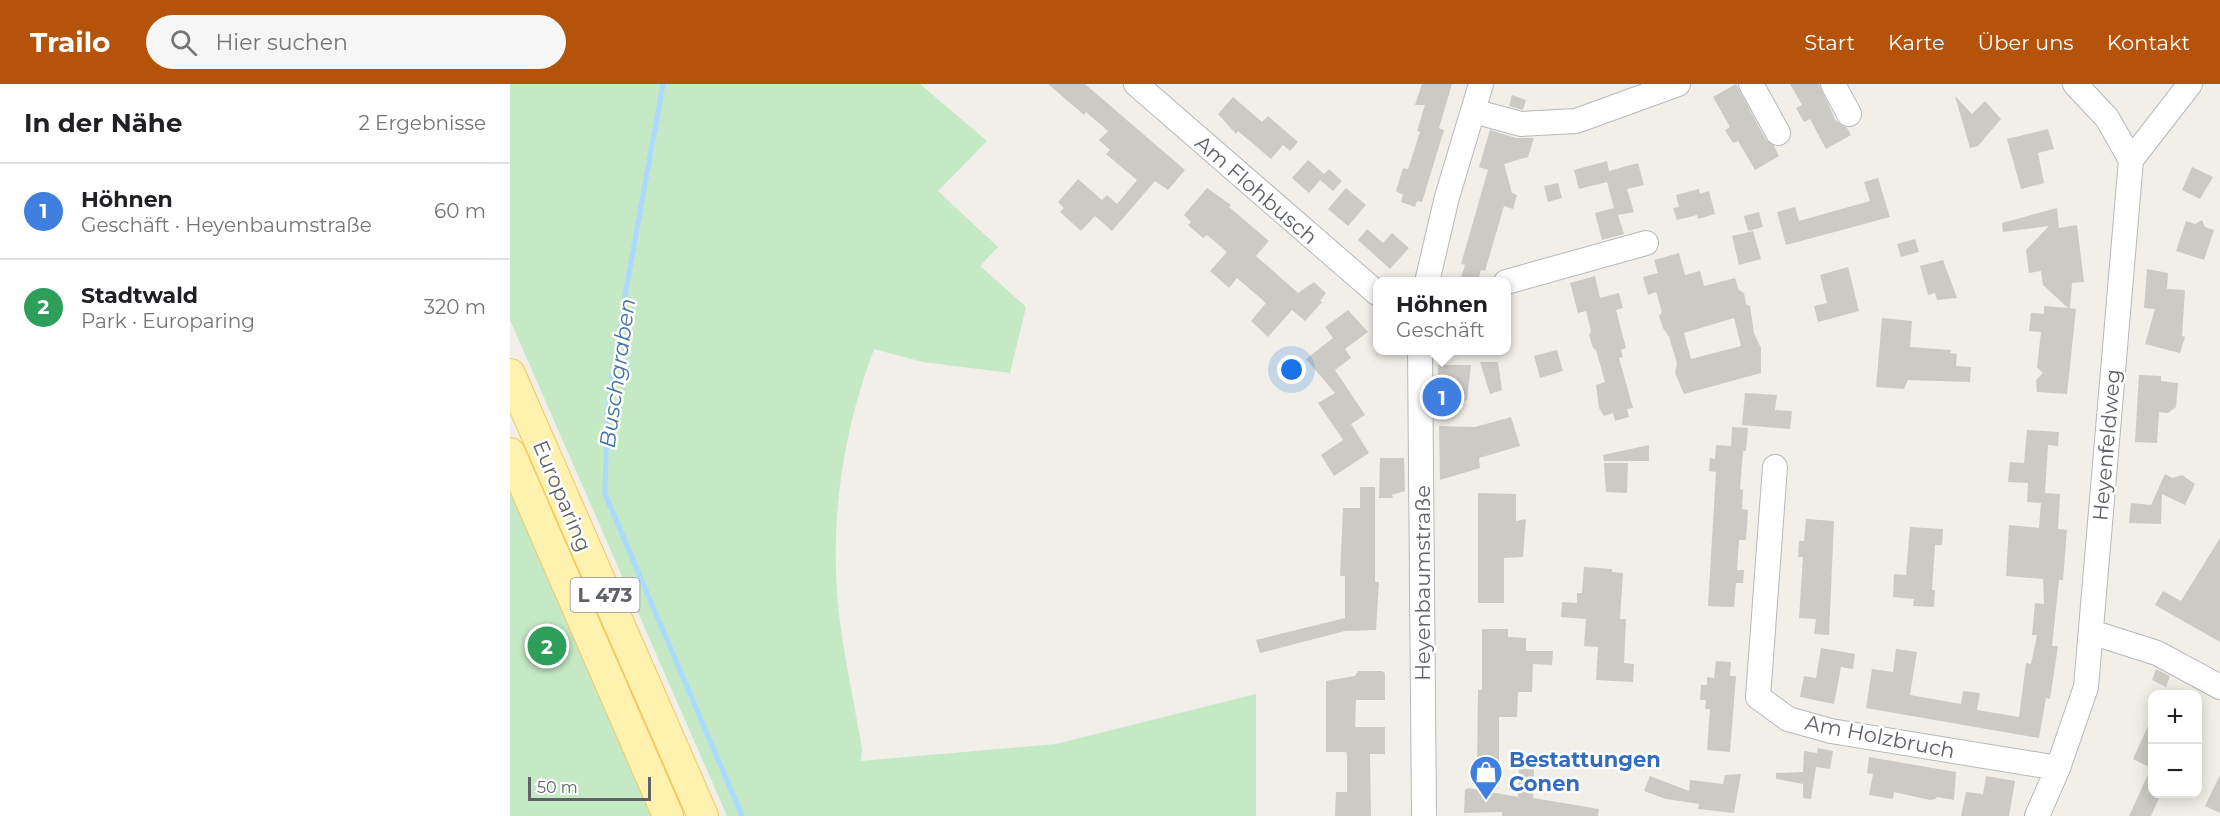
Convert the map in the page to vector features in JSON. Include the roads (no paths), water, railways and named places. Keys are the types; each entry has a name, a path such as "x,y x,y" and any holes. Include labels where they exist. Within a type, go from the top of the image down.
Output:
{"main road":[{"name":"Europaring","path":"510,374 703,816"},
{"name":"Europaring","path":"510,453 668,816"}],"street":[{"name":"Am Flohbusch","path":"1136,84 1373,291"},
{"path":"1428,277 1447,197 1481,84"},
{"path":"1473,111 1521,124 1576,121 1678,84"},
{"path":"1751,84 1778,133"},
{"path":"1833,84 1849,114"},
{"path":"2075,84 2108,118 2131,160 2190,84"},
{"name":"Heyenfeldweg","path":"2037,816 2058,768 2086,687 2131,160"},
{"path":"1511,281 1646,243"},
{"name":"Heyenbaumstraße","path":"1420,355 1424,816"},
{"name":"Am Holzbruch","path":"1775,467 1758,697 1788,719 1831,731 2058,768"},
{"path":"2091,632 2157,653 2220,687"}],"waterway":[{"name":"Buschgraben","path":"663,84 626,290 607,413 605,494 742,816"}],"place":[{"name":"Höhnen","path":"1442,397"},
{"name":"Stadtwald","path":"547,646"},
{"name":"Bestattungen Conen","path":"1486,801"}]}
